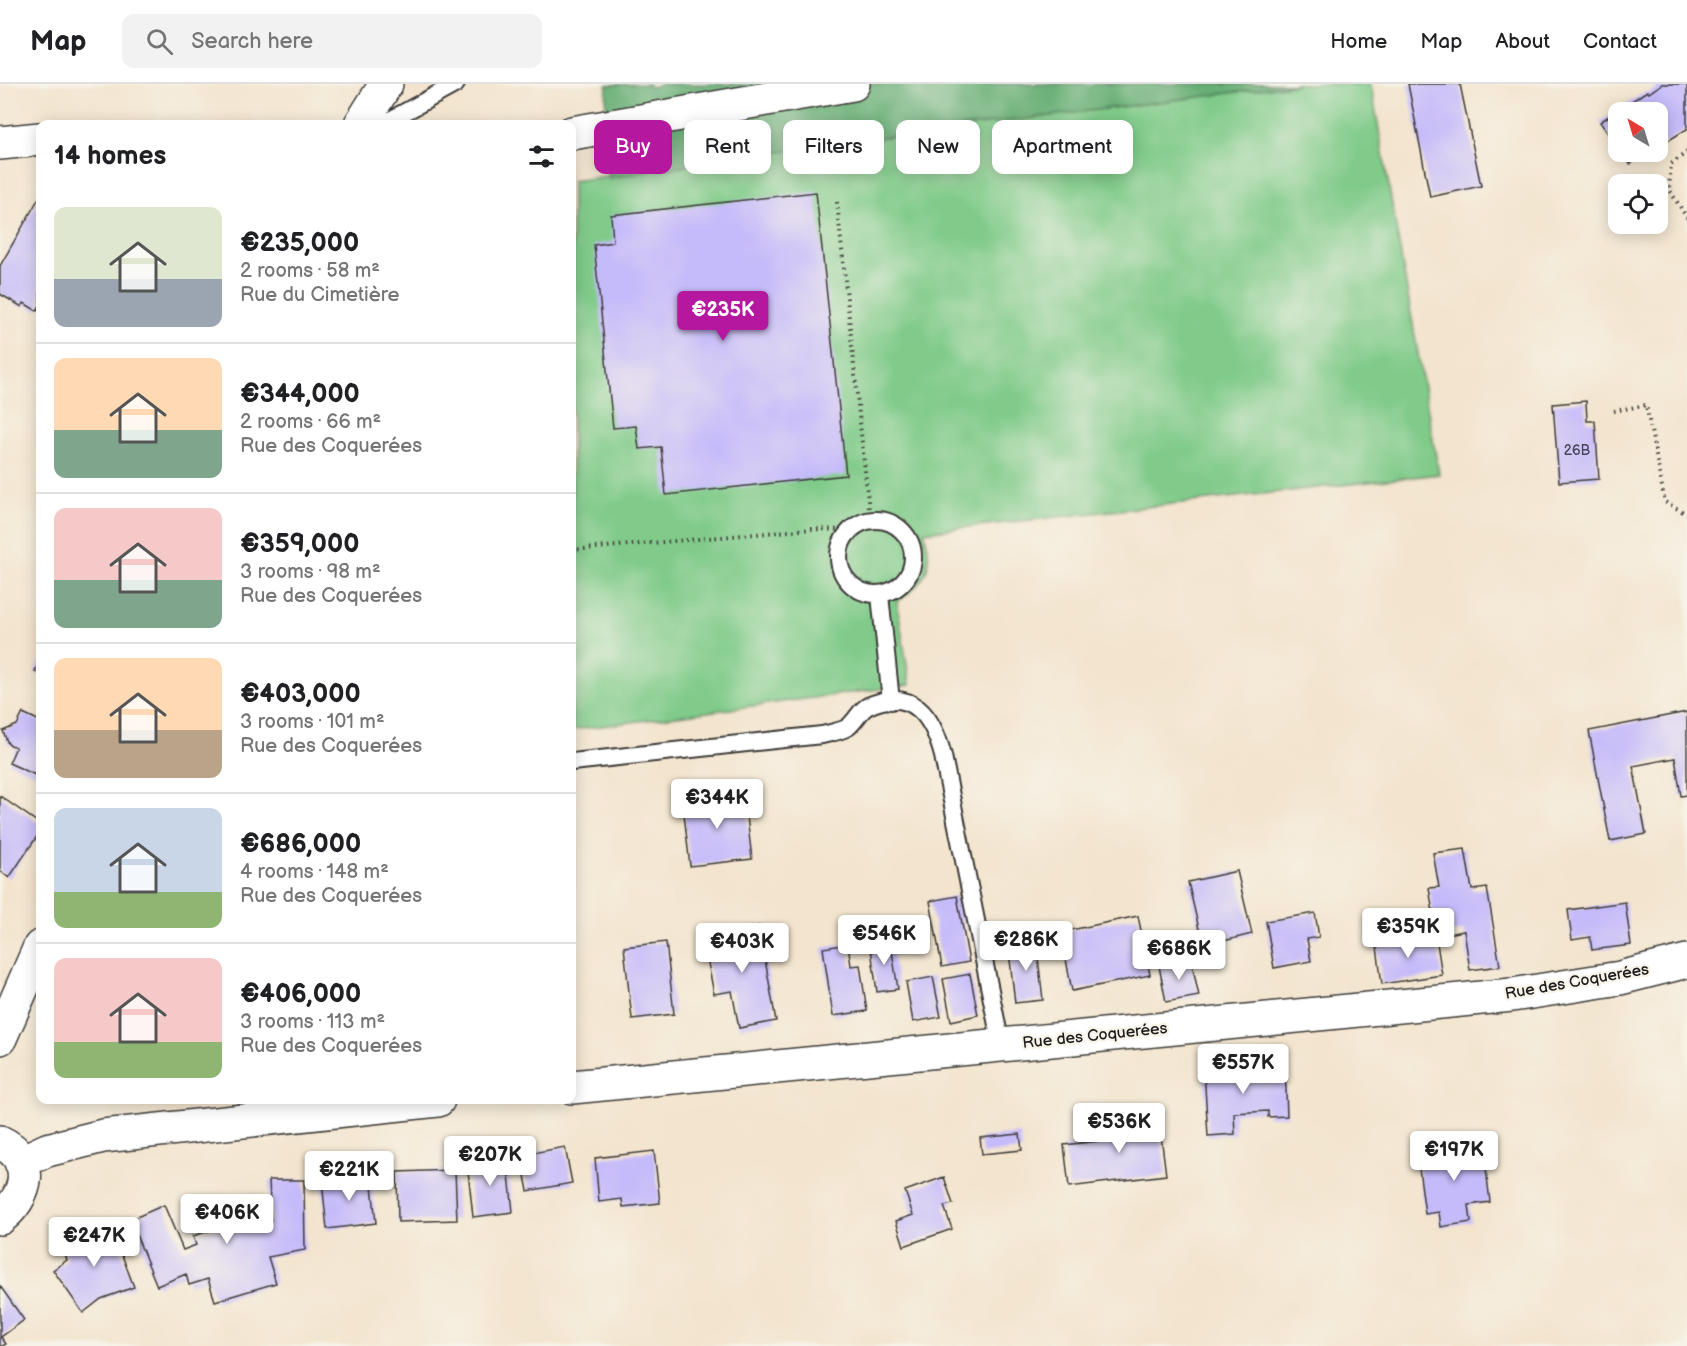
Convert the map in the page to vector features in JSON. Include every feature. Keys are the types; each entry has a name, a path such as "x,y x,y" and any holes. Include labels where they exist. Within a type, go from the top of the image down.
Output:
{"street":[{"path":"364,120 386,84"},
{"path":"576,132 853,84"},
{"path":"0,143 36,139"},
{"path":"0,1038 36,956"},
{"name":"Rue des Coquerées","path":"576,1087 1512,994 1620,978 1687,961"},
{"path":"0,1218 13,1208 22,1194 25,1178 11,1152 48,1150 103,1136 401,1104"}],"lane":[{"path":"390,120 456,84"},
{"path":"870,520 890,522 907,536 914,556 908,578 890,592 880,596 866,594 848,583 838,565 841,543 849,530 870,520"},
{"path":"880,596 891,701"},
{"path":"576,762 822,735 848,727 866,707 891,701 907,701 922,710 936,730 1002,1045"}],"path":[{"path":"1687,152 1671,165 1669,189 1687,218"},
{"path":"837,202 870,520"},
{"path":"1614,411 1646,405 1665,502 1687,514"},
{"path":"576,550 812,529 849,530"}],"green space":[{"path":"649,84 650,87 662,84 1299,84 1018,120 992,120 992,123 980,125 980,120 896,120 896,136 884,137 884,120 783,120 783,151 771,153 771,120 684,120 684,167 672,168 672,120 604,120 607,85"},
{"path":"1299,84 1371,84 1439,474 924,532 928,555 926,573 915,588 897,602 910,685 576,729 576,180 621,174 672,174 672,167 684,165 684,174 771,174 771,153 783,151 783,174 884,174 884,137 896,136 896,174 980,174 980,125 992,123 992,174 1133,174 1133,120 1018,120"},
{"path":"608,174 635,174 609,178"}],"building":[{"path":"1408,84 1460,84 1481,186 1430,197"},
{"path":"1662,84 1687,84 1687,129 1668,141 1668,102 1630,102 1647,91 1649,93"},
{"path":"1608,117 1608,134 1600,122"},
{"path":"816,192 846,475 666,495 661,447 639,449 636,426 613,428 594,245 613,242 611,215"},
{"path":"36,203 36,310 24,303 22,307 0,294 0,266"},
{"path":"1586,401 1587,421 1595,421 1599,479 1559,482 1553,404"},
{"path":"1687,712 1687,795 1681,796 1675,758 1633,766 1646,834 1610,841 1589,731"},
{"path":"23,713 36,719 36,775 9,763 16,747 8,744 3,731 17,725"},
{"path":"734,790 736,809 746,808 752,859 690,866 684,814 694,813 692,796"},
{"path":"0,796 36,821 36,838 9,878 0,871"},
{"path":"1465,849 1472,890 1487,888 1500,966 1470,970 1464,931 1437,936 1429,888 1439,887 1433,853"},
{"path":"1237,871 1252,934 1203,946 1188,882"},
{"path":"957,896 969,962 942,967 930,901"},
{"path":"1625,902 1631,945 1592,950 1590,937 1572,940 1568,910"},
{"path":"1315,913 1319,937 1307,939 1311,961 1274,968 1266,921"},
{"path":"1138,916 1150,975 1072,991 1065,954 1052,957 1047,935"},
{"path":"759,926 776,1021 739,1028 732,991 714,994 703,937"},
{"path":"1416,934 1416,940 1436,937 1442,975 1382,984 1376,940"},
{"path":"890,939 898,989 877,992 870,942"},
{"path":"1036,940 1043,1000 1015,1003 1008,943"},
{"path":"666,942 674,1014 632,1019 624,947"},
{"path":"848,944 851,966 860,965 867,1011 833,1016 823,948"},
{"path":"1191,959 1199,996 1166,1002 1159,966"},
{"path":"970,974 978,1015 951,1021 943,979"},
{"path":"933,977 941,1017 913,1022 906,982"},
{"path":"1285,1066 1287,1116 1268,1117 1268,1111 1234,1113 1235,1134 1208,1136 1204,1070"},
{"path":"1158,1112 1166,1175 1069,1187 1064,1145 1123,1138 1120,1117"},
{"path":"1020,1134 1022,1150 982,1154 980,1138"},
{"path":"1483,1144 1490,1202 1469,1205 1471,1222 1441,1227 1439,1212 1425,1214 1417,1153"},
{"path":"565,1147 572,1183 528,1191 521,1155"},
{"path":"654,1151 660,1203 623,1207 622,1199 599,1202 595,1158"},
{"path":"507,1156 513,1212 473,1217 467,1161"},
{"path":"455,1170 457,1220 398,1222 397,1172"},
{"path":"371,1176 376,1223 327,1229 322,1181"},
{"path":"944,1177 953,1204 944,1206 952,1229 904,1246 896,1221 913,1215 905,1191"},
{"path":"269,1180 304,1180 305,1250 268,1257 276,1283 215,1301 208,1279 189,1285 186,1274 157,1286 130,1220 164,1205 183,1250 196,1245 193,1236 255,1216 258,1225 271,1221"},
{"path":"111,1226 134,1287 101,1299 83,1313 53,1270 67,1260 61,1244"},
{"path":"0,1286 24,1320 1,1337 6,1344 2,1346 0,1346"}]}
